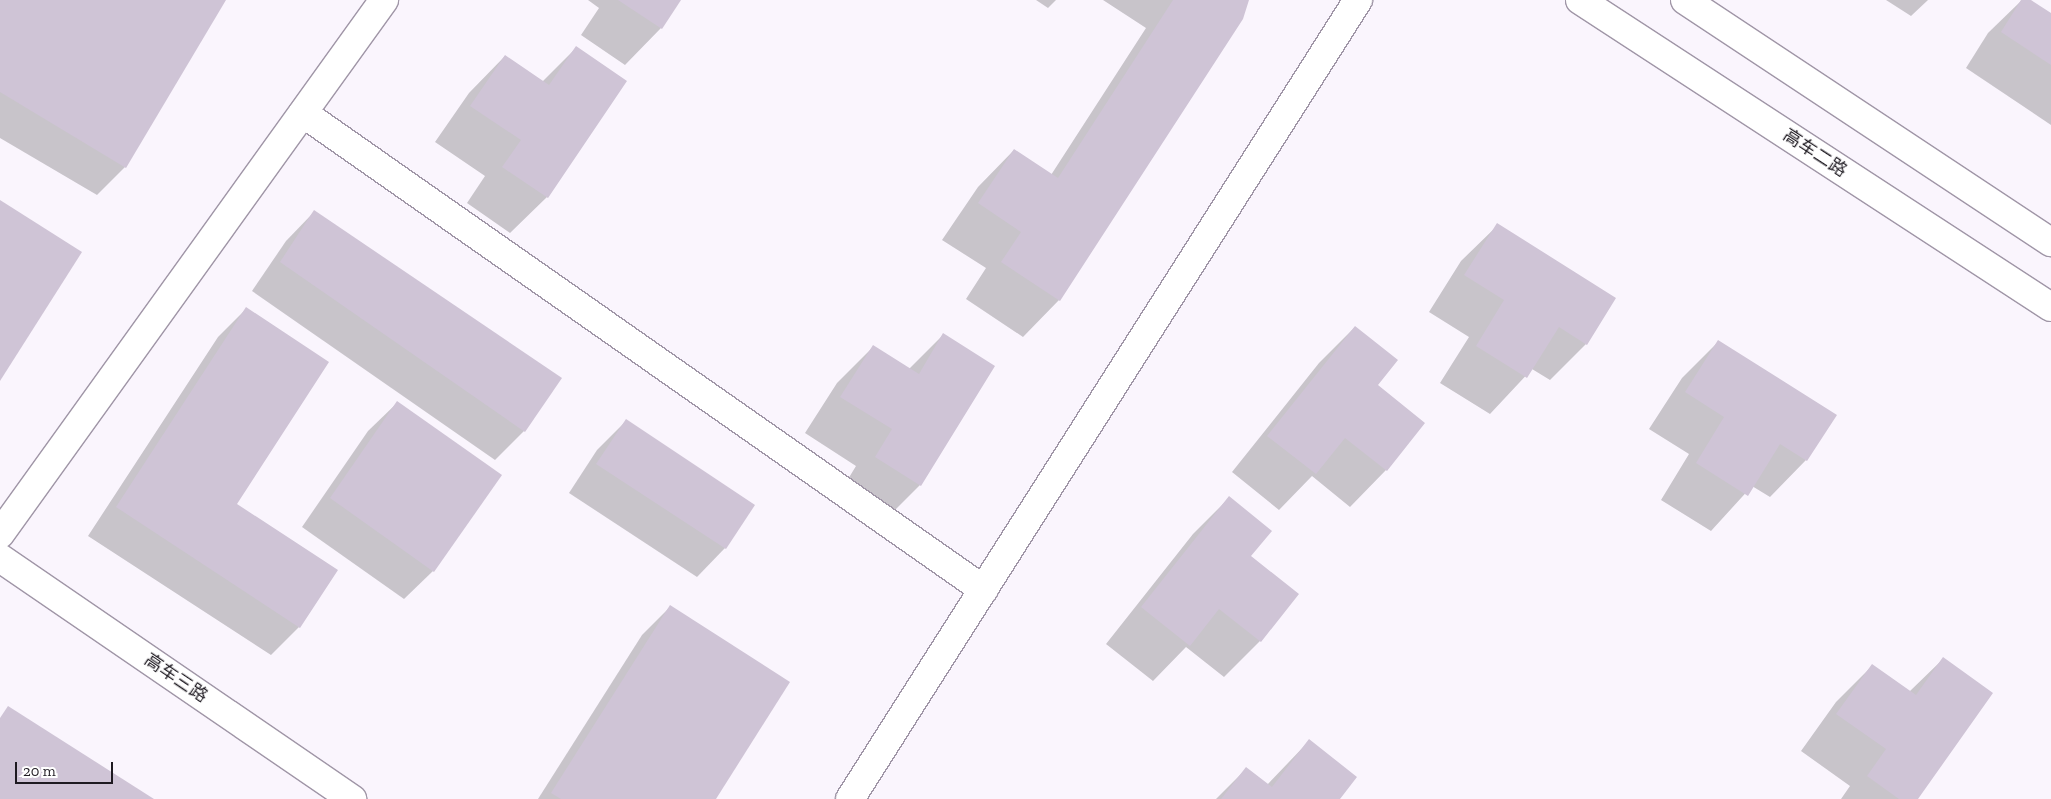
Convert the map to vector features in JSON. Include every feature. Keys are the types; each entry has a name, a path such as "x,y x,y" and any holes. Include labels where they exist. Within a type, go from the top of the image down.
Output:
{"street":[{"path":"0,534 384,0"},
{"path":"850,799 1358,0"},
{"name":"高车二路","path":"1580,0 2051,306"},
{"path":"1685,0 2051,242"},
{"path":"303,113 984,590"},
{"name":"高车三路","path":"0,558 352,799"}],"building":[{"path":"0,0 226,0 126,168 0,92"},
{"path":"618,0 681,0 662,29"},
{"path":"1173,0 1249,0 1243,19 1060,301 1001,262 1021,232 978,203 1014,149 1058,178"},
{"path":"2021,0 2031,0 2051,13 2051,65 2001,32"},
{"path":"576,46 627,81 548,198 502,167 521,140 470,106 505,55 549,85"},
{"path":"0,200 82,252 0,381"},
{"path":"314,210 562,378 525,432 280,262"},
{"path":"1497,223 1616,298 1587,345 1559,327 1527,378 1476,346 1504,300 1464,275"},
{"path":"246,307 329,362 237,504 338,570 300,628 116,507"},
{"path":"1355,326 1398,360 1378,385 1425,423 1387,471 1345,438 1316,474 1267,436"},
{"path":"943,333 995,366 921,486 875,457 892,429 840,397 873,345 919,374"},
{"path":"1718,340 1837,415 1807,461 1780,444 1748,496 1696,463 1724,417 1685,392"},
{"path":"397,401 502,475 434,572 330,498"},
{"path":"626,419 755,505 726,549 596,464"},
{"path":"1229,496 1272,531 1251,556 1299,594 1261,642 1219,609 1190,646 1141,607"},
{"path":"670,605 790,682 716,799 561,799 551,793"},
{"path":"1943,657 1993,693 1918,799 1899,799 1867,776 1886,749 1836,714 1872,664 1916,695"},
{"path":"8,706 154,799 0,799 0,718"},
{"path":"1309,739 1357,777 1340,799 1221,799 1246,767 1272,787"}]}
